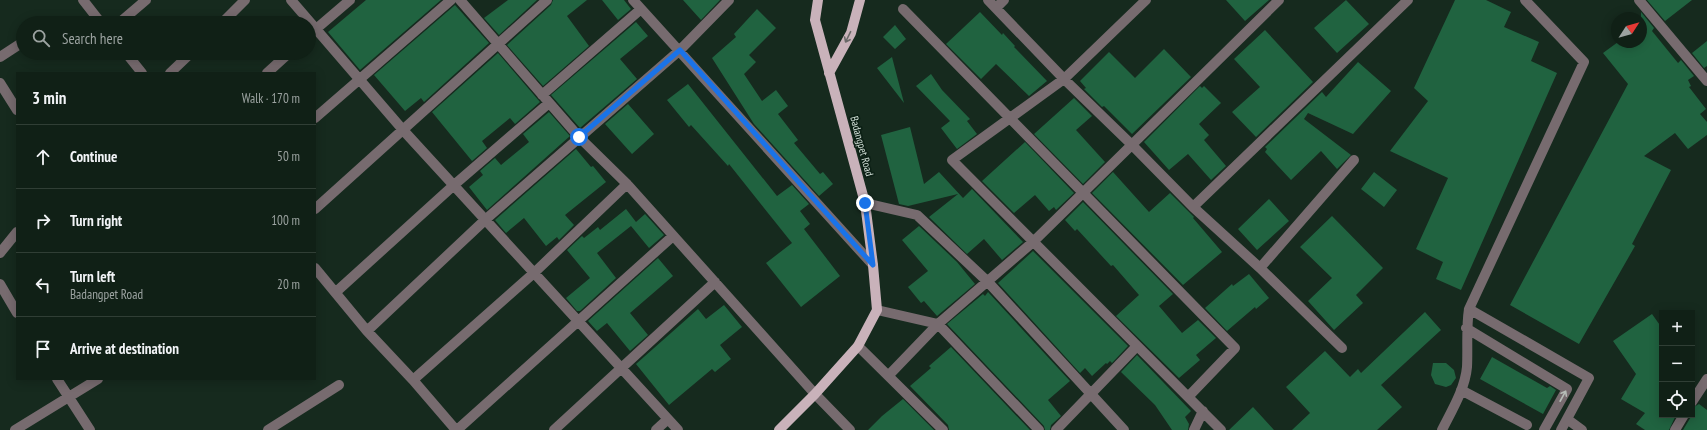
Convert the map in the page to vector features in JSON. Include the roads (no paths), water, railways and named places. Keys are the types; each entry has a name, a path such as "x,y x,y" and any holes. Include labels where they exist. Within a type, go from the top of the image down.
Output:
{"main road":[{"name":"Badangpet Road","path":"818,0 815,20 865,203 877,310"},
{"path":"829,72 850,33 860,0"},
{"path":"779,430 815,394 858,346 877,310"}],"street":[{"path":"83,0 96,16"},
{"path":"127,16 146,0"},
{"path":"229,16 246,0"},
{"path":"291,0 302,16"},
{"path":"316,29 350,0"},
{"path":"316,117 451,0"},
{"path":"460,0 499,43 579,137 627,184 815,394 850,430"},
{"path":"316,208 547,0"},
{"path":"367,331 485,220 680,50 729,0"},
{"path":"988,0 1064,79 1193,207 1260,268 1342,348"},
{"path":"996,8 1004,0"},
{"path":"1146,0 1064,79 1011,119 952,160 1221,430"},
{"path":"889,375 938,324 1033,242 1279,0"},
{"path":"1193,207 1408,0"},
{"path":"1442,430 1461,390 1467,368 1466,328 1469,309 1584,62 1525,0"},
{"path":"1639,0 1707,81"},
{"path":"542,95 636,3 873,265"},
{"path":"903,9 1235,348 1188,397"},
{"path":"316,36 359,80 678,430"},
{"path":"0,57 16,47"},
{"path":"132,60 141,72"},
{"path":"171,72 184,60"},
{"path":"268,72 281,60"},
{"path":"0,83 16,108"},
{"path":"336,292 549,103"},
{"path":"1260,268 1354,160"},
{"path":"413,380 535,272 627,184"},
{"path":"865,203 917,215 988,282 1124,430"},
{"path":"0,252 16,233"},
{"path":"316,269 367,331 457,430 673,236"},
{"path":"554,430 715,282"},
{"path":"0,284 16,311"},
{"path":"1469,309 1589,378 1561,430"},
{"path":"877,310 938,324 1039,430"},
{"path":"1466,328 1567,389 1544,430"},
{"path":"858,346 943,430"},
{"path":"1056,430 1137,346"},
{"path":"1695,397 1707,379"},
{"path":"58,380 90,430"},
{"path":"15,430 96,380"},
{"path":"268,430 339,385"},
{"path":"1461,390 1527,425"},
{"path":"1194,430 1203,412"},
{"path":"1675,430 1682,418"},
{"path":"656,430 668,419"},
{"path":"1567,419 1582,430"}]}
